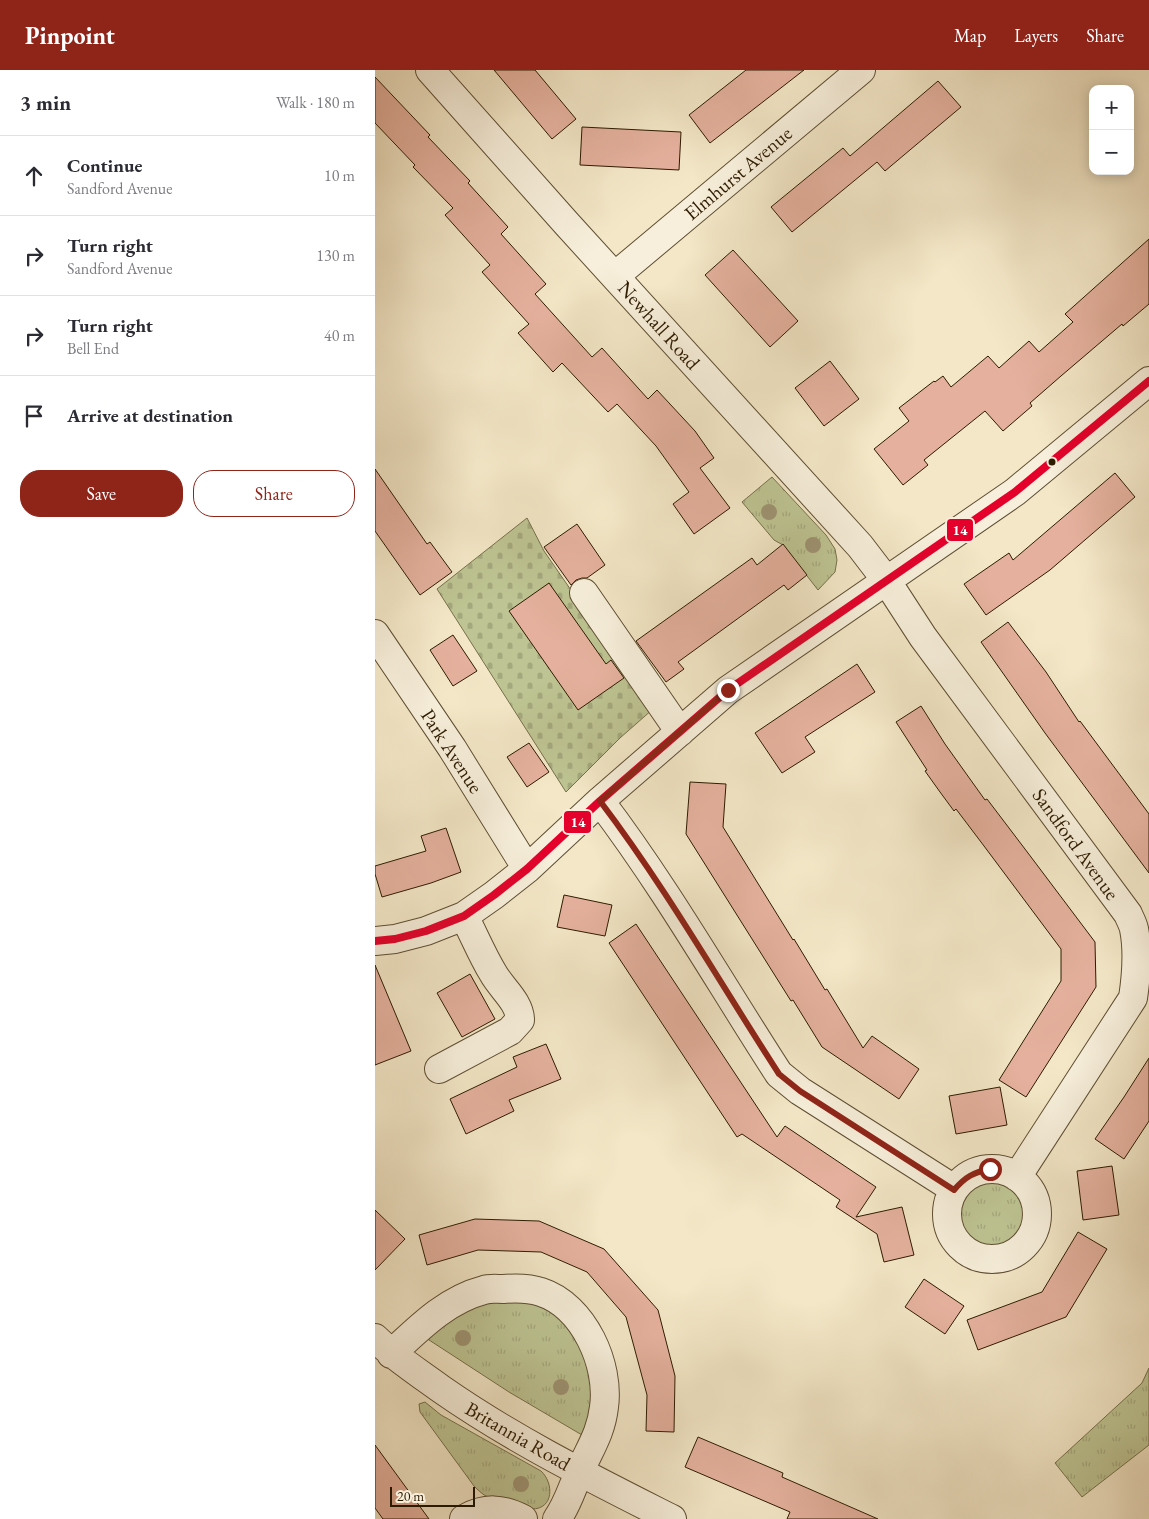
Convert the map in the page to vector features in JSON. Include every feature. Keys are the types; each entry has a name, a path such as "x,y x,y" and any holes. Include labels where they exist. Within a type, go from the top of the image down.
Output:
{"street":[{"name":"Newhall Road","path":"430,70 860,546 886,580"},
{"name":"Elmhurst Avenue","path":"615,276 861,70"},
{"path":"375,941 395,939 426,931 464,916 527,869 600,801 728,690 1015,492 1149,381"},
{"name":"Sandford Avenue","path":"886,580 929,645 1128,914 1134,929 1135,980 1133,998 1017,1177"},
{"path":"584,593 680,732"},
{"name":"Park Avenue","path":"375,634 452,748 527,869"},
{"path":"600,801 662,889 779,1074 800,1091 954,1190"},
{"path":"439,1069 510,1031 520,1020 520,1014 493,974 464,916"},
{"path":"990,1169 1004,1170 1017,1177 1028,1187 1035,1200 1036,1223 1027,1244 1015,1253 1001,1259 986,1260 971,1255 959,1246 950,1234 946,1219 947,1203 954,1190 963,1178 976,1172 990,1169"},
{"path":"383,1346 459,1300 485,1290 515,1288 541,1292 561,1303 580,1322 593,1341 605,1381 605,1406 599,1432 579,1472 572,1493 557,1519"},
{"name":"Britannia Road","path":"383,1346 473,1411 579,1472 672,1519"},
{"path":"464,1519 477,1512 491,1510 511,1512 523,1519"}],"green space":[{"path":"772,477 826,535 835,549 837,560 835,572 818,590 783,545 774,540 742,502"},
{"path":"527,518 544,551 653,709 620,738 566,792 437,589"},
{"path":"999,1180 1011,1186 1020,1195 1026,1207 1024,1227 1016,1238 999,1248 985,1248 968,1238 960,1227 958,1207 968,1190 979,1182"},
{"path":"516,1296 567,1319 591,1367 592,1413 582,1435 509,1392 426,1338 457,1310"},
{"path":"1149,1368 1149,1445 1082,1497 1055,1463 1142,1383"},
{"path":"425,1402 441,1415 541,1471 550,1488 550,1495 545,1505 539,1508 528,1509 486,1496 480,1492 420,1412 419,1404"}],"building":[{"path":"494,70 535,70 576,119 552,139"},
{"path":"746,70 804,70 710,143 689,115"},
{"path":"375,77 430,135 428,137 470,181 468,183 508,227 501,234 546,284 535,294 592,357 602,348 648,399 657,390 695,431 714,458 700,468 730,508 694,534 673,504 689,492 656,446 617,404 608,412 562,363 553,372 518,333 529,324 482,272 490,265 445,215 453,208 413,167 415,165 375,123"},
{"path":"938,81 961,107 885,171 877,162 792,232 771,207 843,148 850,156"},
{"path":"582,127 681,132 679,170 580,165"},
{"path":"1149,239 1149,304 1123,326 1122,324 1061,376 1030,403 1032,406 1003,431 985,411 924,460 928,465 903,485 874,449 909,421 899,408 943,376 951,387 988,356 999,368 1029,341 1039,352 1073,322 1065,314"},
{"path":"733,250 798,321 770,347 705,275"},
{"path":"830,361 859,399 824,426 795,388"},
{"path":"375,469 427,544 430,542 452,572 420,595 375,531"},
{"path":"1115,473 1135,497 1050,570 986,615 964,584 1009,553 1013,560"},
{"path":"577,524 605,565 587,578 576,580 571,585 544,547"},
{"path":"783,544 807,575 788,590 784,585 678,662 684,669 666,682 636,641 752,558 757,565"},
{"path":"549,583 606,664 611,660 624,678 578,710 509,611"},
{"path":"1008,622 1046,672 1079,722 1149,814 1149,873 1045,733 981,642"},
{"path":"453,635 477,671 453,686 430,650"},
{"path":"857,664 875,692 805,737 815,752 782,773 755,733"},
{"path":"921,706 945,744 985,800 987,799 1095,942 1096,987 1026,1097 999,1080 1061,981 1061,949 956,809 954,811 940,792 925,771 927,770 896,722"},
{"path":"529,743 549,772 527,787 507,757"},
{"path":"690,782 726,784 723,827 863,1048 872,1036 919,1069 899,1099 822,1047 793,1000 791,1001 686,834"},
{"path":"446,828 461,872 382,897 375,874 375,866 426,851 421,836"},
{"path":"564,895 612,905 605,936 557,927"},
{"path":"636,924 777,1137 785,1126 876,1187 856,1217 902,1207 914,1255 884,1262 877,1234 836,1207 840,1200 742,1134 737,1137 609,943"},
{"path":"375,965 411,1051 375,1065"},
{"path":"470,974 495,1019 462,1037 437,993"},
{"path":"546,1044 561,1079 509,1100 514,1111 466,1134 450,1099 517,1067 513,1057"},
{"path":"1149,1058 1149,1121 1124,1159 1095,1139"},
{"path":"1000,1087 1007,1125 956,1134 949,1096"},
{"path":"1112,1166 1119,1215 1083,1220 1077,1171"},
{"path":"375,1210 405,1239 375,1270"},
{"path":"475,1219 539,1221 604,1249 658,1310 675,1376 674,1432 646,1431 647,1395 626,1317 587,1272 541,1252 478,1250 427,1265 419,1235"},
{"path":"1078,1232 1107,1249 1066,1317 978,1350 967,1320 1042,1292"},
{"path":"924,1279 964,1306 945,1334 905,1307"},
{"path":"698,1437 783,1473 782,1477 878,1519 787,1519 790,1512 685,1467"},
{"path":"375,1445 429,1519 383,1519 375,1508"}],"transit line":[{"name":"14","path":"375,941 395,939 426,931 464,916 494,895 527,869 600,801 728,690 1015,492 1149,381"}],"route":[{"path":"728,690 600,801 662,889 779,1074 800,1091 954,1190 963,1178 976,1172 990,1169"}]}
